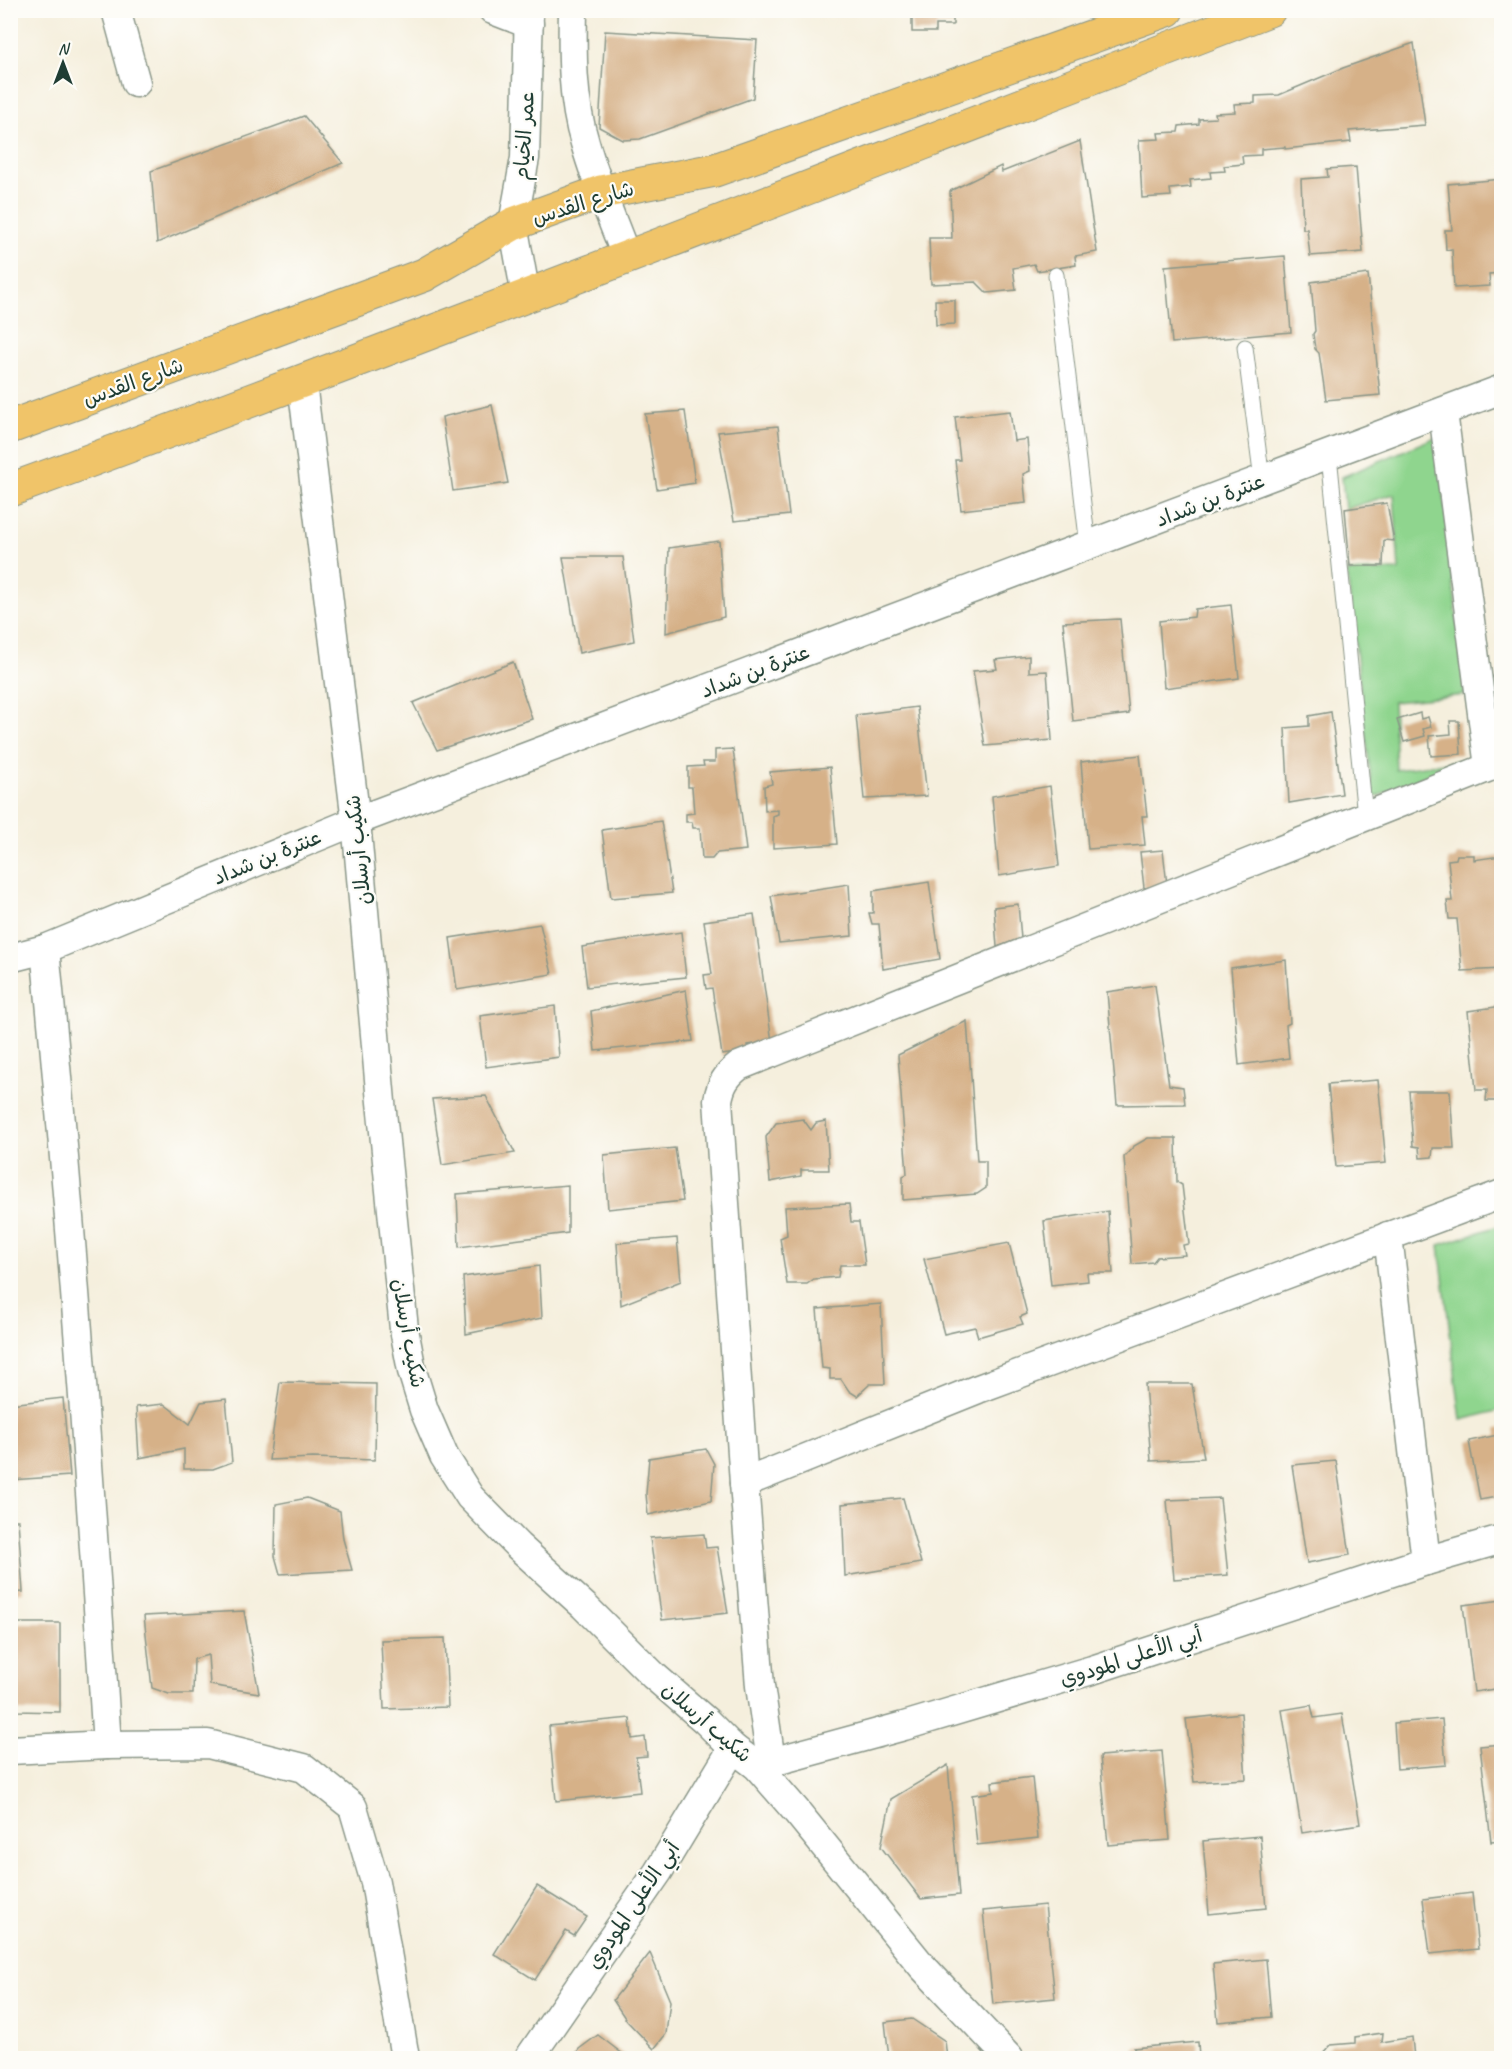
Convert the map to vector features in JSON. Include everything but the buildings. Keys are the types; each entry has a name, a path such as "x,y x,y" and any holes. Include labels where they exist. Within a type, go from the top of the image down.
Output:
{"main road":[{"name":"شارع القدس","path":"10,427 424,275 513,224 601,192 715,170 1167,10"},
{"path":"10,490 302,382 1269,10"}],"street":[{"path":"117,10 136,83"},
{"path":"493,10 529,17"},
{"path":"573,10 573,63 584,142 626,256"},
{"name":"عمر الخيام","path":"526,296 513,224 525,158 529,17"},
{"name":"شكيب أرسلان","path":"302,382 356,821 404,1329 412,1371 424,1410 444,1456 470,1497 518,1546 734,1748 764,1763 797,1812 922,1966 1009,2058"},
{"name":"عنترة بن شداد","path":"10,958 45,949 356,821 1502,389"},
{"path":"764,1763 718,1100 720,1087 727,1076 739,1066 1495,765 1443,412"},
{"path":"45,949 65,1152 85,1408 107,1745"},
{"path":"744,1483 978,1389 1502,1194"},
{"path":"1388,1236 1426,1561"},
{"name":"أبي الأعلى المودوي","path":"764,1763 904,1726 1092,1670 1426,1561 1502,1539"},
{"path":"10,1750 107,1745 208,1744 304,1767 353,1807 375,1882 405,2058"},
{"name":"أبي الأعلى المودوي","path":"529,2058 658,1872 734,1748"}],"lane":[{"path":"1056,275 1088,546"},
{"path":"1245,347 1262,480"},
{"path":"1329,455 1365,816"}],"green space":[{"path":"1438,436 1465,695 1393,702 1396,770 1464,760 1373,798 1347,572 1399,570 1394,494 1345,509 1342,477"},
{"path":"1501,1225 1501,1410 1461,1420 1439,1245"}]}
